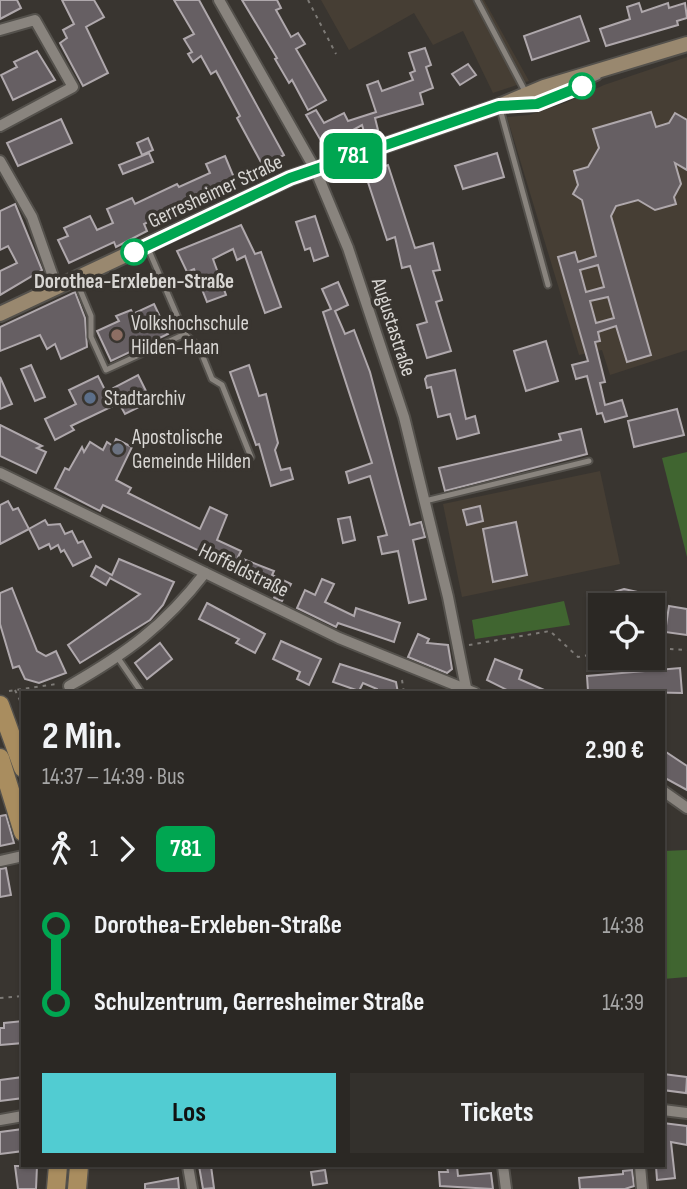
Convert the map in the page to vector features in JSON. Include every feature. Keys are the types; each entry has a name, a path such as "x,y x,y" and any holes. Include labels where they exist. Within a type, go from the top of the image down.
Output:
{"main road":[{"path":"4,698 21,761"},
{"path":"0,758 21,826"},
{"path":"56,1189 58,1167"},
{"path":"77,1189 79,1167"}],"street":[{"name":"Augustastraße","path":"219,0 315,169 348,248 404,417 470,691"},
{"path":"0,30 35,20 73,87 0,126"},
{"name":"Gerresheimer Straße","path":"0,314 56,285 315,169 499,106 526,93 595,70 616,68 687,44"},
{"path":"0,161 32,216 56,285"},
{"name":"Hoffeldstraße","path":"0,473 339,638 468,691"},
{"path":"63,685 118,658 159,626 205,573"},
{"path":"665,792 687,808"},
{"path":"0,861 21,856"},
{"path":"665,1110 687,1113"},
{"path":"0,1120 21,1116"},
{"path":"188,1167 192,1189"},
{"path":"503,1167 506,1189"},
{"path":"640,1167 642,1189"}],"lane":[{"path":"477,0 526,93"},
{"name":"Gerresheimer Straße","path":"499,106 537,104 616,68"},
{"path":"499,106 548,285"},
{"name":"Gerresheimer Straße","path":"147,246 185,334 199,347 212,379 222,384 251,457"},
{"path":"75,277 91,316 91,337 106,370 185,334"},
{"path":"425,501 589,461"},
{"path":"118,658 141,691"}],"path":[{"path":"309,0 336,54"},
{"path":"468,645 550,631 578,657 588,655"},
{"path":"665,649 687,650"},
{"path":"402,680 404,691"},
{"path":"4,698 15,690 63,685"},
{"path":"15,690 21,704"},
{"path":"0,998 21,996"}],"shaded area":[{"path":"321,0 484,0 529,81 493,93 463,31 433,45 414,13 349,50"},
{"path":"687,57 687,350 610,375 602,350 579,355 507,117 529,115 565,103 604,85"},
{"path":"600,471 620,564 462,597 443,504"}],"green space":[{"path":"687,452 687,557 662,458"},
{"path":"564,601 570,625 475,639 472,620"},
{"path":"687,850 687,977 665,979 665,851"}],"building":[{"path":"0,0 17,0 21,8 0,19"},
{"path":"62,0 94,0 104,17 86,27 108,73 83,86 60,43 67,38 63,30 74,24"},
{"path":"174,0 199,0 284,155 263,166 216,71 211,74 201,56 193,62 188,54 192,52 184,39 194,34"},
{"path":"242,0 277,0 281,8 276,10 291,37 298,33 305,44 296,49 326,100 308,110 292,80 289,83"},
{"path":"639,3 642,12 668,3 669,8 685,3 687,18 677,21 678,25 606,46 600,29 630,19 627,7"},
{"path":"580,16 589,41 532,60 524,36"},
{"path":"425,48 431,65 426,67 433,88 420,93 423,104 375,118 378,130 365,135 362,125 324,146 306,115 316,110 324,123 344,113 348,121 376,112 367,85 378,81 382,91 413,80 410,73 415,71 409,53"},
{"path":"37,51 55,80 13,100 1,75 17,67 14,62"},
{"path":"468,64 476,75 460,85 452,74"},
{"path":"651,112 656,127 669,123 675,113 687,120 687,170 675,163 681,184 674,197 676,204 655,210 638,200 616,206 611,216 651,355 627,362 616,326 598,332 600,341 595,342 605,382 600,383 605,405 622,400 627,416 605,422 602,413 597,414 587,376 576,379 572,365 588,361 558,257 575,252 578,262 596,256 582,200 573,194 578,185 574,171 588,167 599,148 593,129","holes":["598,265 604,287 586,292 580,270","608,297 614,318 596,323 590,301"]},
{"path":"61,119 72,143 18,166 7,143"},
{"path":"148,138 153,150 142,155 137,143"},
{"path":"149,153 153,162 123,174 119,165"},
{"path":"497,153 504,177 463,189 455,166"},
{"path":"225,156 235,180 144,224 147,231 116,247 114,242 69,263 58,240 68,236 64,228 90,216 97,230 113,223 107,209 132,198 135,204 177,184 179,187 210,173 206,164"},
{"path":"388,165 415,248 433,243 440,270 433,271 442,300 436,302 451,351 427,358 417,325 427,322 410,266 402,268 395,237 387,240 365,173"},
{"path":"15,204 42,270 0,295 0,271 17,263 8,246 0,250 0,211"},
{"path":"315,216 328,256 314,261 310,248 305,250 296,222"},
{"path":"241,225 255,254 261,252 281,307 265,313 245,256 237,260 233,249 213,259 226,295 207,302 194,269 187,272 177,251"},
{"path":"338,282 348,305 335,311 345,334 354,330 370,372 410,525 421,522 425,537 413,540 426,599 409,603 398,551 382,554 378,537 387,535 370,476 349,483 346,472 372,463 323,312 331,309 322,289"},
{"path":"75,292 85,318 87,347 61,359 55,344 47,349 40,335 0,351 0,327"},
{"path":"154,304 168,334 111,361 97,331 119,321 116,316 131,310 133,314"},
{"path":"546,341 558,381 526,391 514,351"},
{"path":"31,365 45,397 35,401 21,369"},
{"path":"249,365 259,396 266,394 278,443 275,450 281,470 290,468 293,479 271,486 259,444 256,445 230,372"},
{"path":"455,370 466,419 475,416 479,433 457,439 450,414 438,417 431,387 427,388 425,379 427,376"},
{"path":"138,375 151,401 125,414 119,403 71,426 74,430 55,440 45,419 76,404 69,390 98,376 106,392"},
{"path":"0,377 12,404 0,409"},
{"path":"677,409 684,435 634,447 628,421"},
{"path":"0,425 42,446 37,448 46,452 36,473 0,456"},
{"path":"581,429 587,454 445,491 439,468 561,440 559,434"},
{"path":"116,439 132,447 116,480 131,488 128,493 200,529 210,507 227,515 217,540 241,551 238,557 274,571 272,575 291,584 282,601 274,598 277,592 251,580 252,576 103,505 100,511 55,488 65,468 69,470 82,447 84,452 90,442 103,450 107,442 113,446"},
{"path":"8,501 13,510 18,508 29,529 0,544 0,505"},
{"path":"480,506 483,521 467,525 463,510"},
{"path":"350,517 355,540 343,543 338,519"},
{"path":"45,520 48,525 60,524 65,534 72,531 78,543 83,541 91,557 73,566 58,545 51,549 49,544 39,549 29,529"},
{"path":"516,522 527,575 493,582 483,529"},
{"path":"119,559 174,582 163,605 150,620 80,663 68,645 140,594 110,578 106,585 91,576 96,566 112,575"},
{"path":"322,579 334,584 325,602 354,616 356,608 400,623 394,642 338,623 336,627 297,608 305,590 315,595"},
{"path":"12,588 37,651 46,656 56,651 66,673 39,683 25,679 19,666 13,668 0,624 0,593"},
{"path":"624,589 638,593 610,593"},
{"path":"207,603 265,634 255,653 236,643 239,639 199,619"},
{"path":"669,606 687,609 687,635 665,632"},
{"path":"418,634 429,639 427,643 448,645 452,669 447,673 408,657"},
{"path":"281,641 321,659 309,685 297,679 300,672 273,659"},
{"path":"160,643 172,659 147,679 135,663"},
{"path":"495,659 522,670 519,679 546,691 509,691 487,680"},
{"path":"340,664 396,682 398,691 378,691 363,683 359,691 333,682"},
{"path":"680,668 682,693 588,691 587,676"},
{"path":"665,751 687,766 687,790 665,778"},
{"path":"6,815 14,843 0,846 0,816"},
{"path":"6,868 11,895 0,897 0,869"},
{"path":"21,1021 21,1043 0,1045 0,1028 4,1028 4,1023"},
{"path":"665,1074 687,1077 686,1093 665,1090"},
{"path":"21,1077 21,1098 0,1101 0,1080"},
{"path":"665,1123 687,1126 687,1145 671,1142 675,1178 657,1180 656,1167 665,1167"},
{"path":"21,1129 21,1151 0,1154 0,1132"},
{"path":"15,1166 37,1167 36,1189 18,1189"},
{"path":"199,1167 211,1167 214,1188 203,1189"},
{"path":"447,1167 457,1167 458,1176 491,1173 493,1189 440,1186 439,1172 448,1172"},
{"path":"325,1170 327,1183 313,1185 311,1172"},
{"path":"632,1170 634,1186 625,1189 580,1189 579,1178 623,1174 623,1171"},
{"path":"178,1178 179,1189 145,1189 145,1184"}],"bus line":[{"name":"781","path":"134,252 290,178 499,106 523,107 537,104 582,86"}],"place":[{"name":"Dorothea-Erxleben-Straße","path":"134,252"},
{"name":"Volkshochschule Hilden-Haan","path":"117,335"},
{"name":"Stadtarchiv","path":"90,398"},
{"name":"Apostolische Gemeinde Hilden","path":"118,449"}]}
